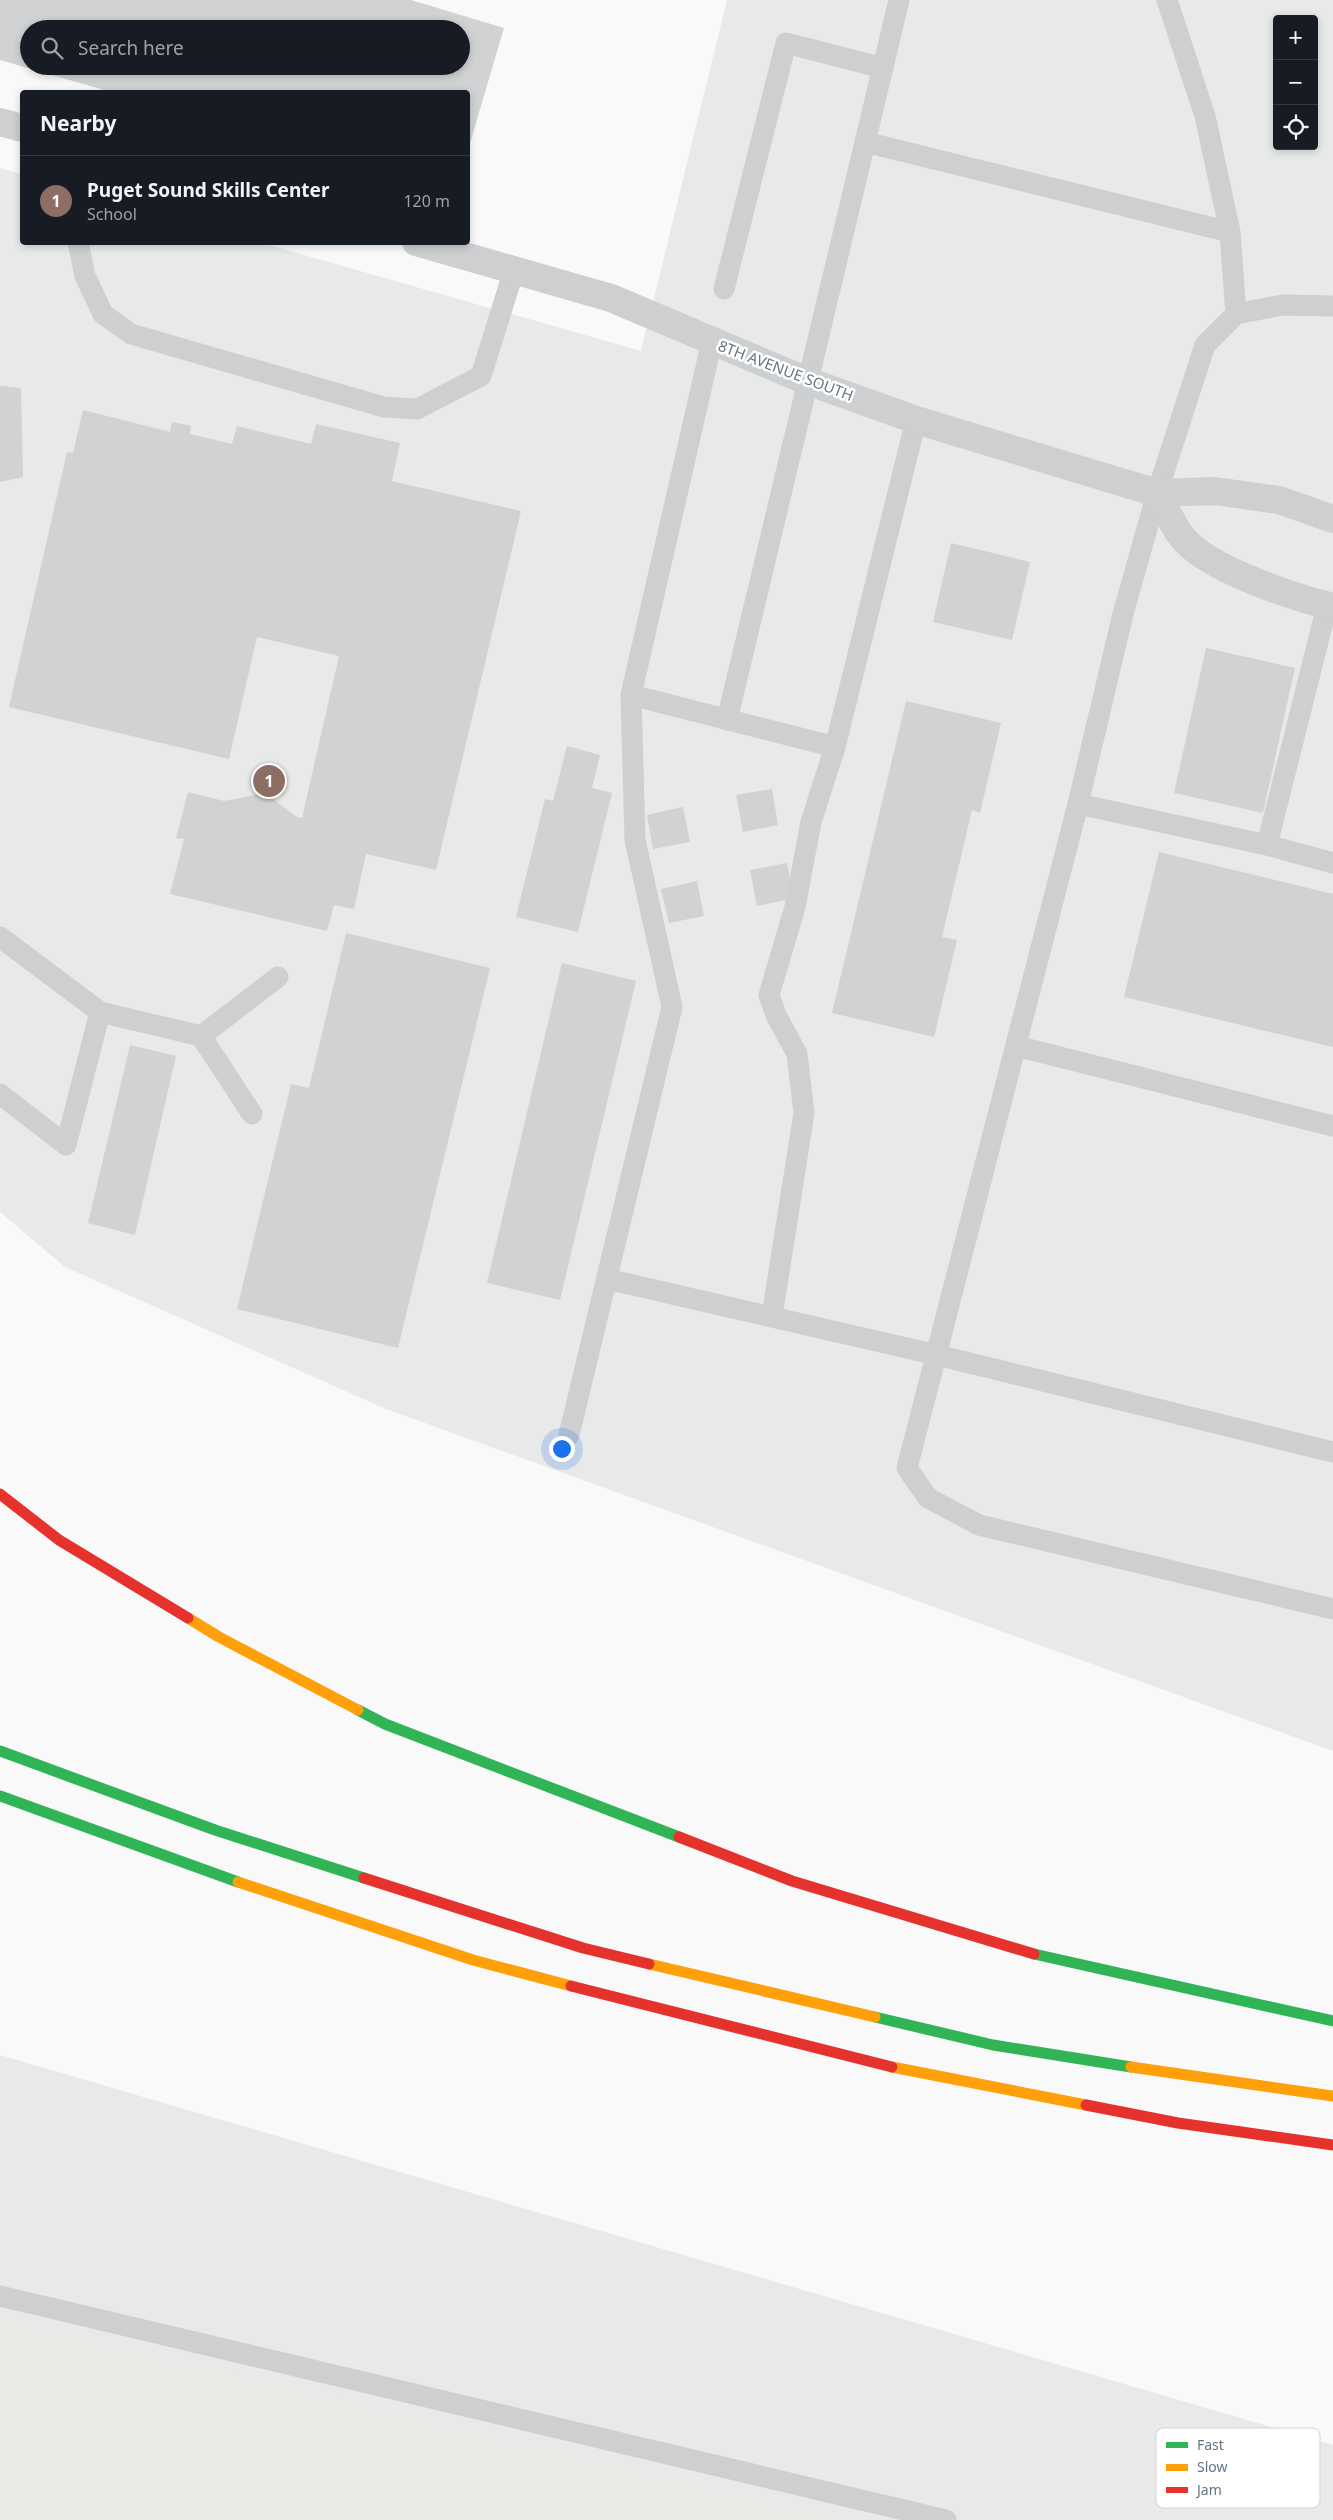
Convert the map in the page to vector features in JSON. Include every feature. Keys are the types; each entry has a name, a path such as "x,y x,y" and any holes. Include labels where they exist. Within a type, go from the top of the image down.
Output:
{"highway":[{"path":"0,1494 59,1540 210,1632 385,1724 792,1881 1017,1950 1333,2021"},
{"path":"0,1751 215,1830 584,1948 993,2045 1260,2087 1333,2096"},
{"path":"0,1796 208,1872 473,1960 742,2032 875,2064 1178,2123 1333,2144"}],"street":[{"path":"0,122 20,127"},
{"name":"8TH AVENUE SOUTH","path":"426,245 611,298 807,381 916,420 1158,493 1215,491 1279,500 1333,519"},
{"path":"1158,493 1182,538 1212,561 1274,590 1330,606"}],"lane":[{"path":"727,720 899,0"},
{"path":"1167,0 1205,116 1230,232 1236,314"},
{"path":"724,289 786,43 883,68"},
{"path":"865,142 1230,232"},
{"path":"79,245 86,276 103,314 131,334 384,406 417,409 481,376 514,270"},
{"path":"1333,306 1282,304 1236,314 1205,344 1158,493 1123,614 1078,804 907,1468 928,1498 979,1525 1333,1609"},
{"path":"569,1434 672,1007 635,840 631,695 712,341"},
{"path":"772,1316 804,1113 797,1054 776,1016 769,995 795,908 811,822 835,747 916,420"},
{"path":"1267,846 1330,606"},
{"path":"631,695 835,747"},
{"path":"1078,804 1267,846 1333,863"},
{"path":"0,937 100,1012 202,1036 252,1114"},
{"path":"202,1036 278,977"},
{"path":"0,1094 66,1145 100,1012"},
{"path":"1016,1046 1333,1126"},
{"path":"607,1279 937,1355 1333,1452"},
{"path":"0,2296 946,2520"}],"shaded area":[{"path":"727,0 1333,0 1333,1751 386,1409 65,1267 0,1212 0,168 20,173 20,245 269,245 641,351"},
{"path":"0,2055 1275,2428 1156,2428 1156,2508 1320,2508 1320,2441 1333,2445 1333,2520 0,2520"},
{"path":"0,2320 842,2520 0,2520"}],"building":[{"path":"0,0 411,0 504,28 470,143 470,90 104,90 52,75 470,75 470,20 20,20 20,66 0,60"},
{"path":"0,386 21,388 23,477 0,482"},
{"path":"83,410 170,432 172,422 191,426 190,434 232,444 237,426 311,444 316,424 400,443 392,481 521,511 436,870 366,854 354,909 334,905 327,931 170,894 184,839 176,838 188,792 224,801 265,793 297,817 302,818 339,656 257,637 229,759 9,707 67,452 73,453"},
{"path":"951,543 1030,562 1012,640 933,622"},
{"path":"1206,648 1295,668 1263,813 1174,793"},
{"path":"906,701 1001,723 980,813 972,810 942,937 957,940 934,1037 832,1013"},
{"path":"567,746 600,755 592,788 612,793 578,932 516,917 545,799 553,801"},
{"path":"772,789 778,825 743,832 736,795"},
{"path":"683,807 690,842 653,849 647,815"},
{"path":"1159,852 1333,894 1333,1047 1124,997"},
{"path":"787,863 794,898 757,906 750,870"},
{"path":"697,881 704,916 669,923 661,889"},
{"path":"346,933 490,968 398,1348 237,1309 291,1084 309,1088"},
{"path":"562,963 636,981 560,1300 487,1283"},
{"path":"130,1045 176,1056 135,1235 88,1223"}],"traffic: fast":[{"path":"358,1710 385,1724 679,1837"},
{"path":"0,1751 215,1830 364,1878"},
{"path":"0,1796 238,1882"},
{"path":"1034,1954 1333,2021"},
{"path":"875,2017 993,2045 1131,2067"}],"traffic: slow":[{"path":"188,1618 219,1637 358,1710"},
{"path":"238,1882 473,1960 571,1986"},
{"path":"649,1964 875,2017"},
{"path":"892,2067 1086,2105"},
{"path":"1131,2067 1333,2096"}],"traffic: jam":[{"path":"0,1494 59,1540 188,1618"},
{"path":"679,1837 792,1881 1034,1954"},
{"path":"364,1878 583,1948 649,1964"},
{"path":"571,1986 892,2067"},
{"path":"1086,2105 1178,2123 1333,2145"}],"place":[{"name":"Puget Sound Skills Center","path":"269,781"}]}
